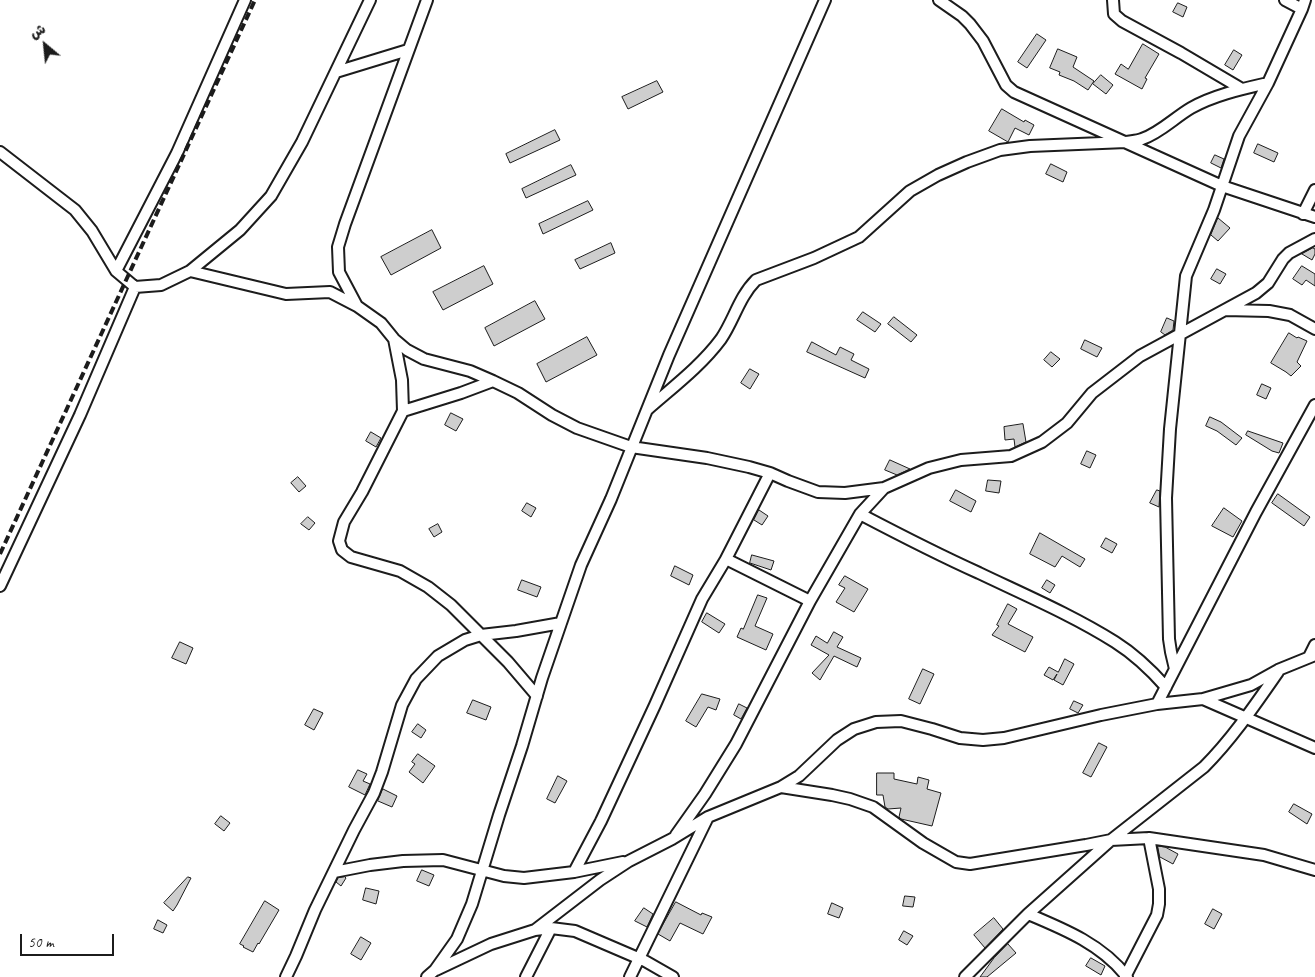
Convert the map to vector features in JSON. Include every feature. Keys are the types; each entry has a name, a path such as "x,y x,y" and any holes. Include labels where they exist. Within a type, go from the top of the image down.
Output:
{"street":[{"path":"116,271 177,153 245,0"},
{"path":"0,152 75,210 92,232 116,271 135,287 161,285 190,271 240,230 271,196 302,142 370,0"},
{"path":"357,306 339,272 338,247 344,224 427,0"},
{"path":"431,974 457,939 472,904 537,696 581,564 611,499 668,355 825,0"},
{"path":"939,0 970,24 983,41 1006,85 1014,92 1222,186 1315,217"},
{"path":"1113,0 1114,14 1122,20 1242,89"},
{"path":"1175,669 1169,639 1166,498 1170,429 1186,276 1214,210 1239,136 1268,83 1304,4 1285,0"},
{"path":"336,72 408,50"},
{"path":"646,411 705,359 722,338 739,303 756,280 814,258 859,237 910,191 938,175 1000,150 1030,146 1141,140 1154,134 1190,109 1208,100 1268,83"},
{"path":"1303,214 1315,190"},
{"path":"190,271 286,294 330,292 357,306 381,323 394,339 407,350 424,359 470,371 518,393 552,415 577,428 631,447 707,458 749,467 770,473 818,492 845,493 884,488 929,468 961,460 1011,456 1042,442 1067,423 1092,394 1113,376 1140,356 1256,293 1268,282 1282,259 1315,239"},
{"path":"0,586 80,415 135,287"},
{"path":"1224,310 1270,311 1290,315 1315,328"},
{"path":"394,339 402,380 402,412 362,492 344,522 339,541 342,550 351,557 400,571 428,587 451,605 508,662 537,696"},
{"path":"402,412 493,381"},
{"path":"1157,704 1256,512 1315,405"},
{"path":"574,872 601,821 640,738 702,599 726,559 770,473"},
{"path":"672,839 705,794 736,744 810,600 860,514 884,488"},
{"path":"860,514 931,551 1045,604 1116,642 1138,659 1166,687"},
{"path":"726,559 810,600"},
{"path":"286,977 314,910 374,793 402,705 416,679 438,656 465,640 481,635 561,623"},
{"path":"535,930 628,861 672,839 708,817 781,787 799,776 837,740 854,729 876,722 901,721 960,738 983,740 1004,738 1157,704 1203,699 1251,685 1278,670 1312,656 1315,645"},
{"path":"965,977 1028,914 1111,840 1204,768 1245,718 1278,670"},
{"path":"1203,699 1315,748"},
{"path":"781,787 832,795 873,807 923,843 956,862 970,864 1111,840 1149,838 1264,856 1315,870"},
{"path":"630,977 708,817"},
{"path":"1028,914 1070,932 1109,959 1126,976 1157,915 1159,904 1159,889 1149,838"},
{"path":"334,872 370,864 443,860 504,876 524,878 574,872 628,861"},
{"path":"431,974 491,944 535,930 551,928 575,931 639,958 673,977"},
{"path":"526,977 551,928"}],"building":[{"path":"1178,3 1187,7 1183,17 1173,12"},
{"path":"1037,34 1046,40 1027,68 1018,62"},
{"path":"1143,44 1159,54 1145,78 1147,79 1142,89 1115,74 1121,64 1128,69"},
{"path":"1058,49 1077,57 1073,67 1094,81 1088,90 1074,81 1059,75 1060,72 1050,68"},
{"path":"1234,50 1242,55 1233,70 1225,65"},
{"path":"1101,75 1113,85 1106,94 1093,84"},
{"path":"657,81 663,92 628,109 622,97"},
{"path":"1002,109 1024,122 1025,120 1034,125 1029,135 1015,128 1008,142 989,131"},
{"path":"555,130 560,140 510,163 506,154"},
{"path":"1258,144 1278,153 1274,162 1254,153"},
{"path":"1215,155 1224,159 1221,168 1211,163"},
{"path":"1051,164 1067,172 1063,182 1046,174"},
{"path":"571,165 576,175 526,198 522,189"},
{"path":"588,201 593,210 543,234 539,224"},
{"path":"1218,218 1230,228 1218,241 1211,235"},
{"path":"432,230 441,248 391,275 381,257"},
{"path":"611,243 615,253 580,269 575,260"},
{"path":"1313,248 1315,249 1315,254 1312,260 1302,254"},
{"path":"484,266 493,284 443,310 433,292"},
{"path":"1302,266 1315,274 1315,286 1306,280 1302,285 1293,279"},
{"path":"1217,269 1226,274 1220,284 1211,279"},
{"path":"535,301 545,319 494,346 485,328"},
{"path":"863,312 881,324 875,332 857,320"},
{"path":"894,317 917,335 911,342 888,324"},
{"path":"1167,318 1174,321 1173,330 1165,335 1161,332"},
{"path":"1289,333 1307,341 1297,362 1301,366 1291,376 1271,363"},
{"path":"587,337 597,355 546,382 537,364"},
{"path":"1085,340 1102,348 1097,357 1081,349"},
{"path":"812,342 836,355 840,347 854,354 851,360 869,369 865,378 807,352"},
{"path":"1051,352 1060,359 1052,367 1044,360"},
{"path":"750,369 759,374 750,389 741,383"},
{"path":"1262,384 1271,388 1266,399 1257,395"},
{"path":"451,413 463,419 456,431 445,425"},
{"path":"1210,417 1221,422 1242,438 1236,445 1217,431 1206,426"},
{"path":"1023,424 1026,442 1015,447 1014,439 1005,440 1004,427"},
{"path":"1248,431 1283,443 1279,453 1272,451 1246,435"},
{"path":"371,432 381,438 376,447 366,441"},
{"path":"1087,451 1096,455 1090,468 1081,464"},
{"path":"890,460 910,469 897,475 885,470"},
{"path":"298,477 306,486 299,492 291,483"},
{"path":"988,480 1001,481 999,493 986,491"},
{"path":"956,490 976,501 971,512 950,501"},
{"path":"1157,490 1160,491 1159,507 1150,503"},
{"path":"1278,494 1310,517 1304,526 1272,503"},
{"path":"527,503 536,508 531,517 522,511"},
{"path":"1224,508 1242,521 1233,537 1212,526"},
{"path":"759,510 768,516 762,525 754,520"},
{"path":"308,517 315,523 309,530 301,524"},
{"path":"438,524 442,532 434,537 429,529"},
{"path":"1040,533 1085,559 1080,567 1062,556 1055,567 1030,554"},
{"path":"1106,538 1117,544 1112,553 1101,547"},
{"path":"752,555 774,561 771,570 750,563"},
{"path":"675,566 693,575 689,585 671,576"},
{"path":"845,576 868,589 854,612 836,602 845,588 839,585"},
{"path":"522,580 541,587 537,597 518,590"},
{"path":"1047,580 1055,585 1050,593 1042,588"},
{"path":"758,595 767,598 755,626 773,634 766,650 737,637 741,628 743,629"},
{"path":"1008,604 1017,609 1008,624 1033,637 1025,652 992,635 999,626 997,625"},
{"path":"707,613 725,624 719,633 702,622"},
{"path":"834,632 843,637 837,647 861,658 857,667 834,656 820,680 812,673 829,655 811,645 816,636 827,643"},
{"path":"180,642 193,648 186,664 172,658"},
{"path":"1065,659 1074,664 1063,685 1054,680 1057,674 1053,680 1044,675 1049,667 1058,672"},
{"path":"923,669 934,674 920,704 909,699"},
{"path":"702,694 720,699 716,710 708,707 696,727 686,721"},
{"path":"473,700 491,707 486,720 467,713"},
{"path":"1074,701 1083,705 1078,713 1070,709"},
{"path":"739,704 747,708 741,719 734,715"},
{"path":"314,709 323,713 314,730 305,725"},
{"path":"418,724 426,730 421,738 412,732"},
{"path":"1099,743 1107,747 1091,777 1083,773"},
{"path":"418,754 435,766 423,783 409,772 415,764 412,762"},
{"path":"358,770 367,774 363,781 370,784 365,795 349,787"},
{"path":"877,773 894,773 894,779 917,784 918,777 929,780 927,789 941,793 932,826 901,819 899,817 901,808 888,809 885,807 883,795 877,795"},
{"path":"558,776 567,781 555,803 547,799"},
{"path":"383,789 397,796 392,807 378,801"},
{"path":"1294,804 1312,814 1307,824 1289,812"},
{"path":"221,816 230,823 224,831 215,824"},
{"path":"1158,846 1165,847 1178,854 1173,864 1160,857"},
{"path":"422,870 434,875 429,886 417,881"},
{"path":"188,877 191,878 173,911 164,903"},
{"path":"345,877 341,886 336,882 338,878"},
{"path":"366,888 379,891 376,904 363,900"},
{"path":"905,896 915,897 913,907 903,906"},
{"path":"265,901 279,910 253,952 240,944"},
{"path":"676,902 701,915 702,913 712,917 703,934 680,923 670,941 658,934"},
{"path":"832,903 843,908 839,918 828,914"},
{"path":"644,908 653,914 647,927 635,921"},
{"path":"1213,909 1222,914 1214,929 1205,924"},
{"path":"994,918 1003,929 985,948 974,935"},
{"path":"158,920 167,925 163,933 154,929"},
{"path":"904,931 913,936 907,945 899,940"},
{"path":"361,937 371,943 361,960 351,954"},
{"path":"1008,944 1016,953 987,977 980,977 994,958"},
{"path":"1091,958 1105,966 1101,975 1086,966"}],"railway":[{"path":"0,554 255,0"}]}
